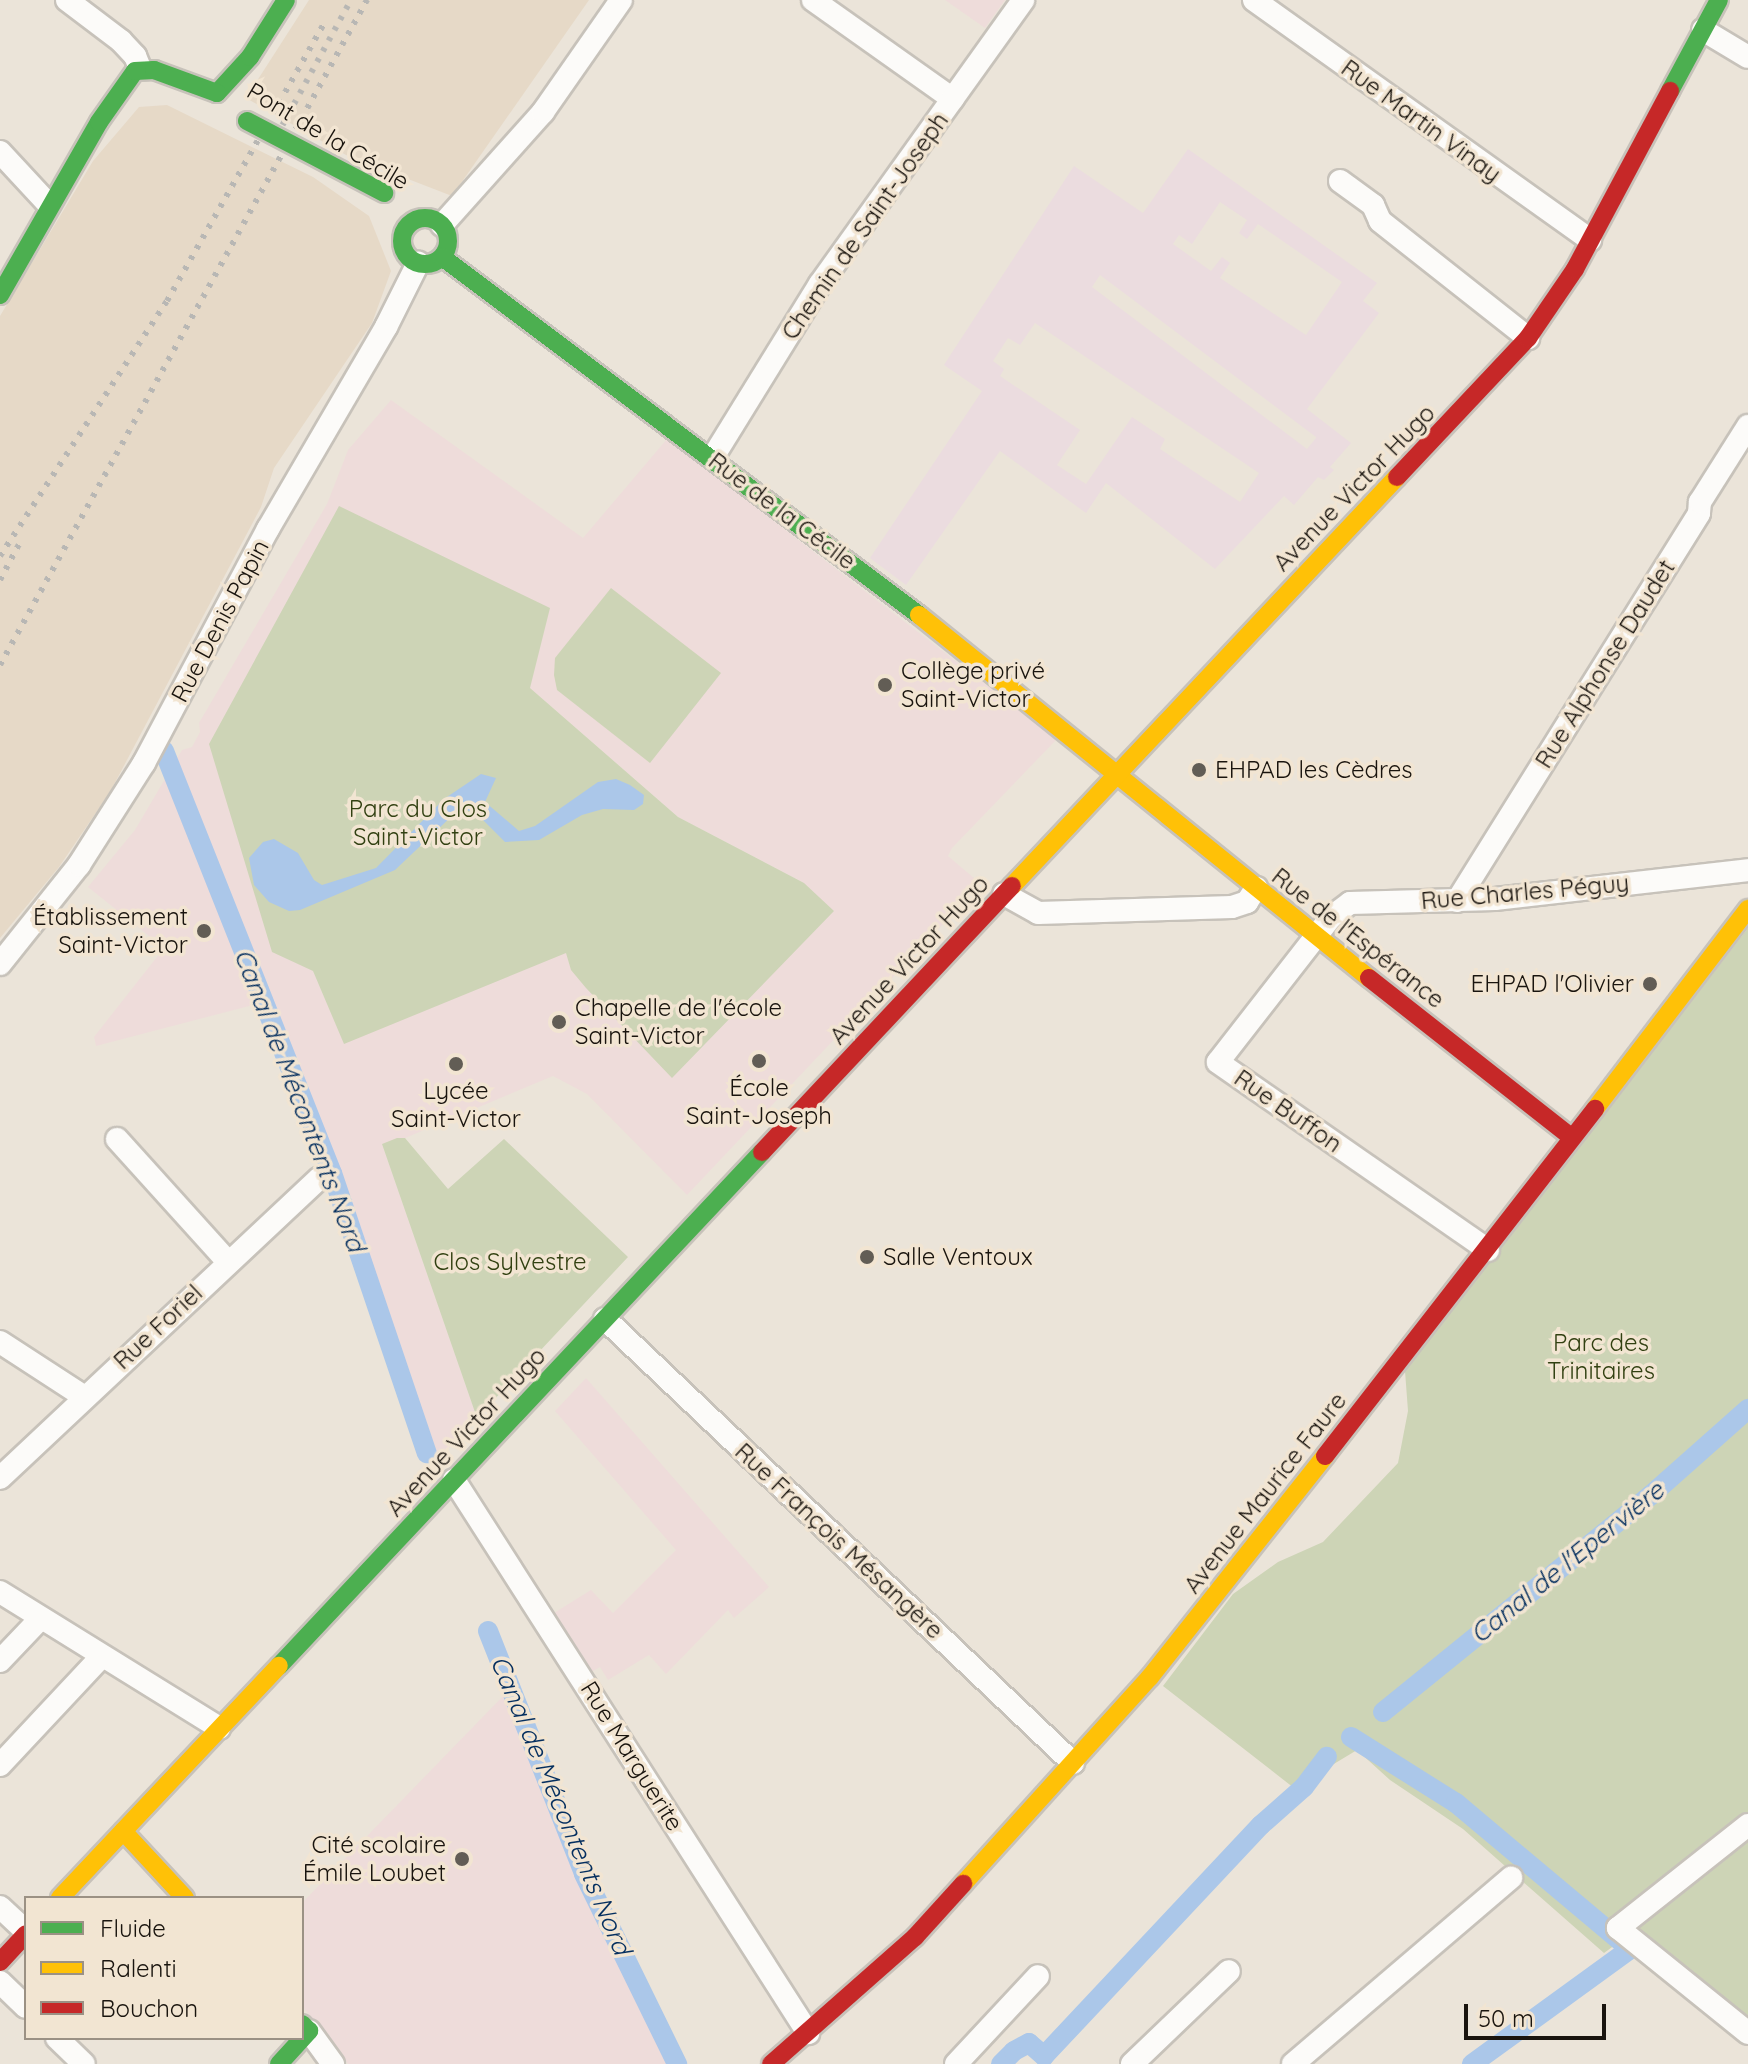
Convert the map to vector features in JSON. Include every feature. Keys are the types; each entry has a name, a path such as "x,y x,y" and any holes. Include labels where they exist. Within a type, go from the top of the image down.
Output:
{"street":[{"path":"67,0 121,41 135,56 140,68 217,93 250,57 286,0"},
{"path":"442,225 543,112 621,0"},
{"path":"813,0 953,99"},
{"name":"Chemin de Saint-Joseph","path":"713,457 820,284 1023,0"},
{"name":"Rue Martin Vinay","path":"1254,0 1590,240"},
{"path":"1708,10 1748,57"},
{"name":"Avenue Victor Hugo","path":"62,1896 1528,338 1561,293 1708,10"},
{"path":"0,295 49,205 122,87 140,68"},
{"name":"Pont de la Cécile","path":"217,93 247,121 384,193 415,220"},
{"path":"0,152 49,205"},
{"path":"1340,181 1373,205 1380,221 1528,338"},
{"path":"429,218 442,225 449,242 442,257 426,264 418,263 404,252 403,233 415,220 429,218"},
{"name":"Rue de la Cécile","path":"442,257 713,457 992,671 1116,773"},
{"name":"Rue Denis Papin","path":"0,964 79,865 144,763 268,529 401,301 418,263"},
{"name":"Rue Alphonse Daudet","path":"1457,901 1699,513 1700,502 1748,426"},
{"name":"Rue de l'Espérance","path":"1116,773 1317,937 1572,1138"},
{"name":"Rue Charles Péguy","path":"1317,937 1339,909 1350,903 1457,901 1748,870"},
{"path":"1004,894 1038,913 1232,907 1247,902 1256,888"},
{"name":"Avenue Maurice Faure","path":"771,2064 915,1937 1150,1677 1488,1250 1748,909"},
{"name":"Rue Buffon","path":"1317,937 1218,1062 1488,1250"},
{"path":"117,1139 228,1262"},
{"name":"Rue Foriel","path":"0,1478 83,1396 319,1178"},
{"name":"Rue François Mésangère","path":"605,1319 1073,1763"},
{"path":"0,1342 83,1396"},
{"name":"Rue Marguerite","path":"454,1480 808,2033"},
{"path":"0,1592 219,1728"},
{"path":"0,1661 41,1618"},
{"path":"0,1765 102,1656"},
{"path":"1748,1825 1618,1928 1748,2033"},
{"path":"123,1831 183,1896"},
{"path":"1293,2064 1511,1878"},
{"path":"0,1907 24,1931"},
{"path":"0,1962 24,1935"},
{"path":"1132,2064 1229,1971"},
{"path":"956,2064 1038,1976"},
{"path":"0,1982 24,2005"},
{"path":"306,2028 333,2064"},
{"path":"59,2040 84,2064"},
{"path":"279,2064 297,2040"}],"shaded area":[{"path":"309,0 589,0 452,196 346,155 246,98"},
{"path":"945,0 1005,0 985,28"},
{"path":"167,105 313,177 369,216 391,271 372,323 274,468 261,507 110,792 59,867 0,938 0,316 93,161 139,107"},
{"path":"1188,149 1377,283 1363,301 1379,313 1307,409 1351,443 1330,467 1334,470 1324,480 1318,477 1294,505 1284,496 1215,569 1106,483 1086,513 1000,451 906,585 870,558 982,391 944,365 951,354 1074,166 1143,213","holes":["1220,202 1247,220 1239,233 1247,239 1258,224 1342,282 1306,335 1220,278 1230,263 1222,257 1211,271 1173,244 1179,235 1192,244","1100,275 1316,438 1307,449 1092,287","1035,323 1259,473 1240,502 1160,449 1165,439 1132,417 1086,484 1057,465 1080,430 1000,376 1004,369 993,361 1008,338 1020,345"]},
{"name":"Établissement Saint-Victor","path":"391,400 583,538 667,439 1057,739 952,848 948,856 981,884 687,1195 587,1094 553,1076 398,1141 382,1144 477,1418 437,1461 424,1432 325,1143 268,1001 96,1046 94,1037 164,948 88,887 135,830 182,750 192,747 200,732 199,723 327,504 348,450","holes":["530,688 678,817 804,883 571,970 566,952 344,1043 313,971"]},
{"path":"586,1378 769,1587 734,1618 728,1610 666,1674 649,1655 608,1680 600,1667 591,1672 554,1613 591,1590 613,1613 676,1550 555,1411"},
{"name":"Cité scolaire Émile Loubet","path":"508,1691 621,1955 674,2064 348,2064 304,2009 304,1901"}],"green space":[{"name":"Parc du Clos Saint-Victor","path":"339,506 550,608 530,688 678,817 804,883 834,911 672,1078 586,988 571,970 566,953 344,1044 313,971 272,952 209,744"},
{"path":"611,588 721,673 650,763 557,690 555,658"},
{"name":"Parc des Trinitaires","path":"1748,928 1748,2022 1638,1928 1604,1953 1463,1829 1390,1780 1357,1750 1294,1788 1163,1686 1233,1594 1278,1562 1323,1542 1398,1463 1408,1411 1405,1371"},
{"name":"Clos Sylvestre","path":"405,1138 448,1189 504,1139 628,1257 477,1418 382,1144"}],"water":[{"path":"481,774 496,778 485,802 519,831 535,826 598,782 616,779 630,785 644,795 643,804 634,810 603,809 582,815 539,840 505,842 475,812 465,810 454,814 395,870 300,910 289,911 269,902 254,885 249,858 263,842 274,839 298,853 314,880 322,885 376,868 444,799"}],"waterway":[{"name":"Canal de Mécontents Nord","path":"164,751 332,1173 427,1453"},
{"name":"Canal de l'Epervière","path":"1383,1712 1651,1495 1748,1409"},
{"name":"Canal de Mécontents Nord","path":"488,1631 584,1874 677,2064"},
{"path":"1351,1737 1456,1803 1629,1948"},
{"name":"Canal de l'Epervière","path":"1001,2064 1014,2051 1029,2043 1044,2056 1261,1825 1304,1787 1327,1757"},
{"path":"1472,2064 1630,1949"}],"railway":[{"path":"271,146 351,0"},
{"path":"0,665 367,0"},
{"path":"0,556 167,301 324,24"},
{"path":"0,580 19,545"}],"traffic: fast":[{"path":"217,93 250,57 286,0"},
{"path":"1670,91 1719,0"},
{"path":"0,295 99,122 135,71 154,70 217,93"},
{"path":"247,121 384,193"},
{"path":"425,218 441,225 448,241 441,257 425,264 409,257 402,241 409,225 425,218"},
{"path":"442,257 919,615"},
{"path":"279,1666 762,1152"},
{"path":"304,2026 309,2031 304,2036"},
{"path":"279,2064 301,2040"}],"traffic: slow":[{"path":"1012,886 1397,477"},
{"path":"919,615 1369,978"},
{"path":"1595,1109 1748,909"},
{"path":"963,1884 1150,1677 1325,1456"},
{"path":"62,1896 279,1666"},
{"path":"123,1831 183,1896"}],"traffic: jam":[{"path":"1397,477 1528,338 1575,269 1670,91"},
{"path":"762,1152 1012,886"},
{"path":"1369,978 1572,1138"},
{"path":"1325,1456 1595,1109"},
{"path":"771,2064 915,1937 963,1884"},
{"path":"0,1962 24,1936"}],"place":[{"name":"Collège privé Saint-Victor","path":"885,685"},
{"name":"EHPAD les Cèdres","path":"1199,770"},
{"name":"Établissement Saint-Victor","path":"204,931"},
{"name":"EHPAD l'Olivier","path":"1650,984"},
{"name":"Chapelle de l'école Saint-Victor","path":"559,1022"},
{"name":"École Saint-Joseph","path":"759,1061"},
{"name":"Lycée Saint-Victor","path":"456,1064"},
{"name":"Salle Ventoux","path":"867,1257"},
{"name":"Cité scolaire Émile Loubet","path":"462,1859"}]}
